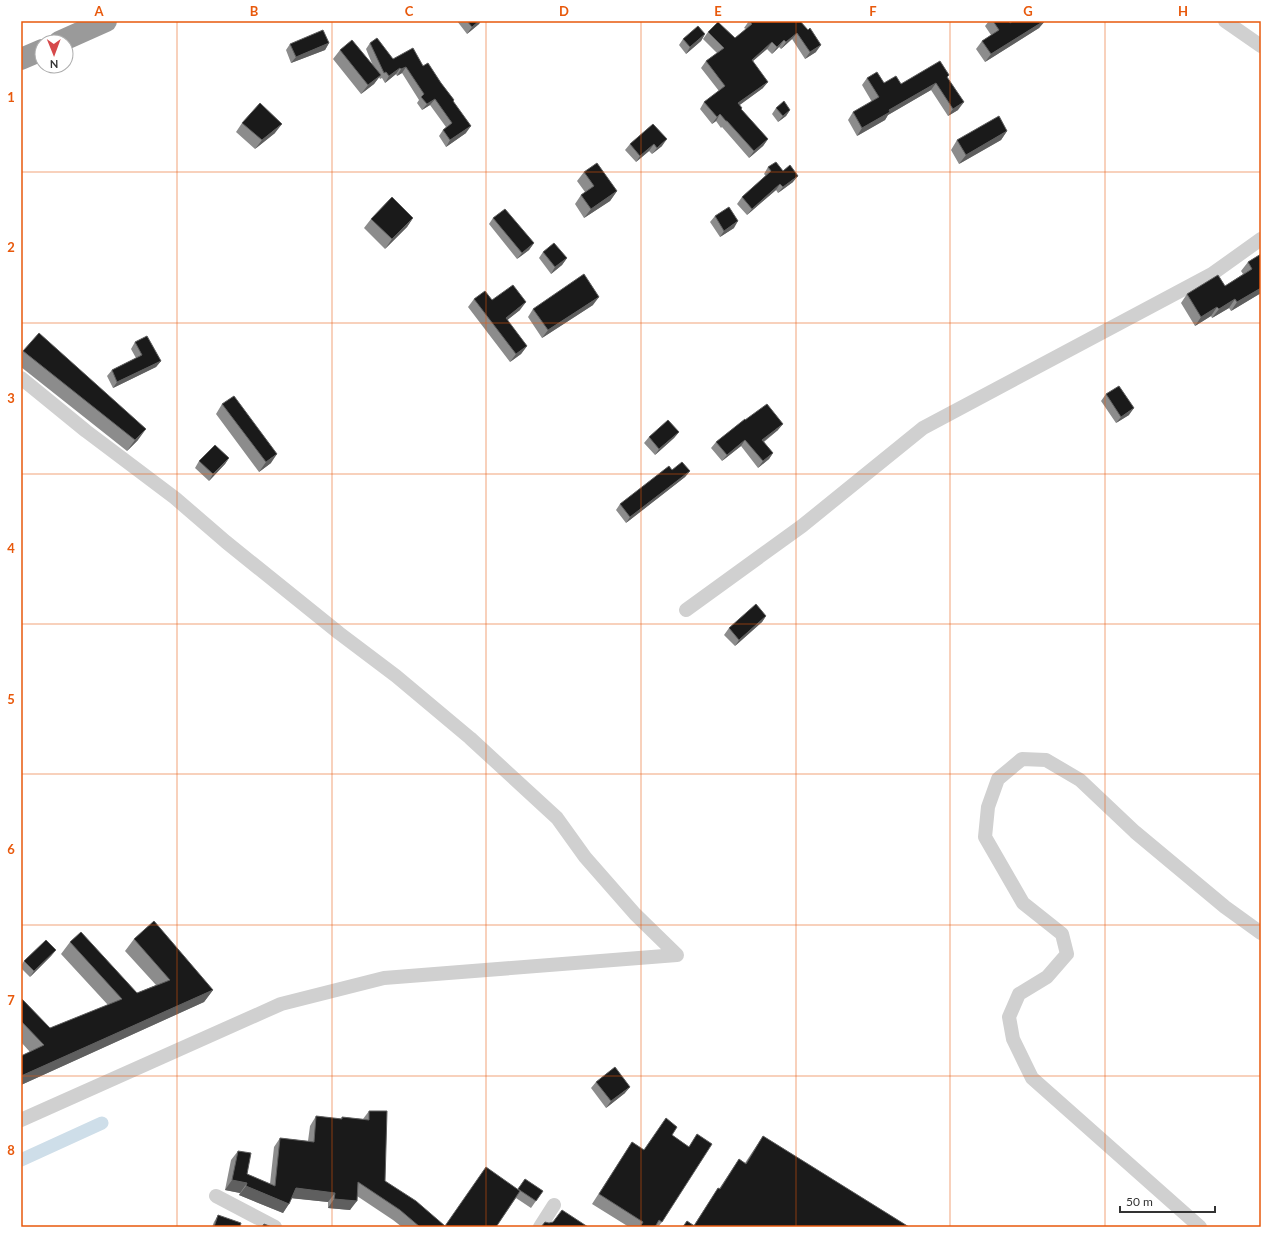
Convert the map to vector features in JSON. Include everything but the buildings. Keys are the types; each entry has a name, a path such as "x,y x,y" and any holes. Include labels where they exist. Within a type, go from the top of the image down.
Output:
{"highway":[{"path":"74,35 106,21"},
{"path":"21,59 34,53"}],"street":[{"path":"1225,21 1261,46"},
{"path":"686,610 802,526 923,428 1212,274 1261,240"},
{"path":"21,378 86,431 175,498 226,542 339,633 396,676 470,738 557,818 585,857 635,914 677,955 384,978 281,1004 21,1120"},
{"path":"1200,1227 1032,1078 1013,1038 1009,1017 1019,994 1048,978 1067,954 1062,934 1023,903 985,837 988,807 998,779 1022,759 1046,760 1080,780 1135,832 1225,908 1261,933"},
{"path":"216,1196 275,1227"},
{"path":"540,1227 554,1205"}],"waterway":[{"path":"21,1160 102,1123"}]}
